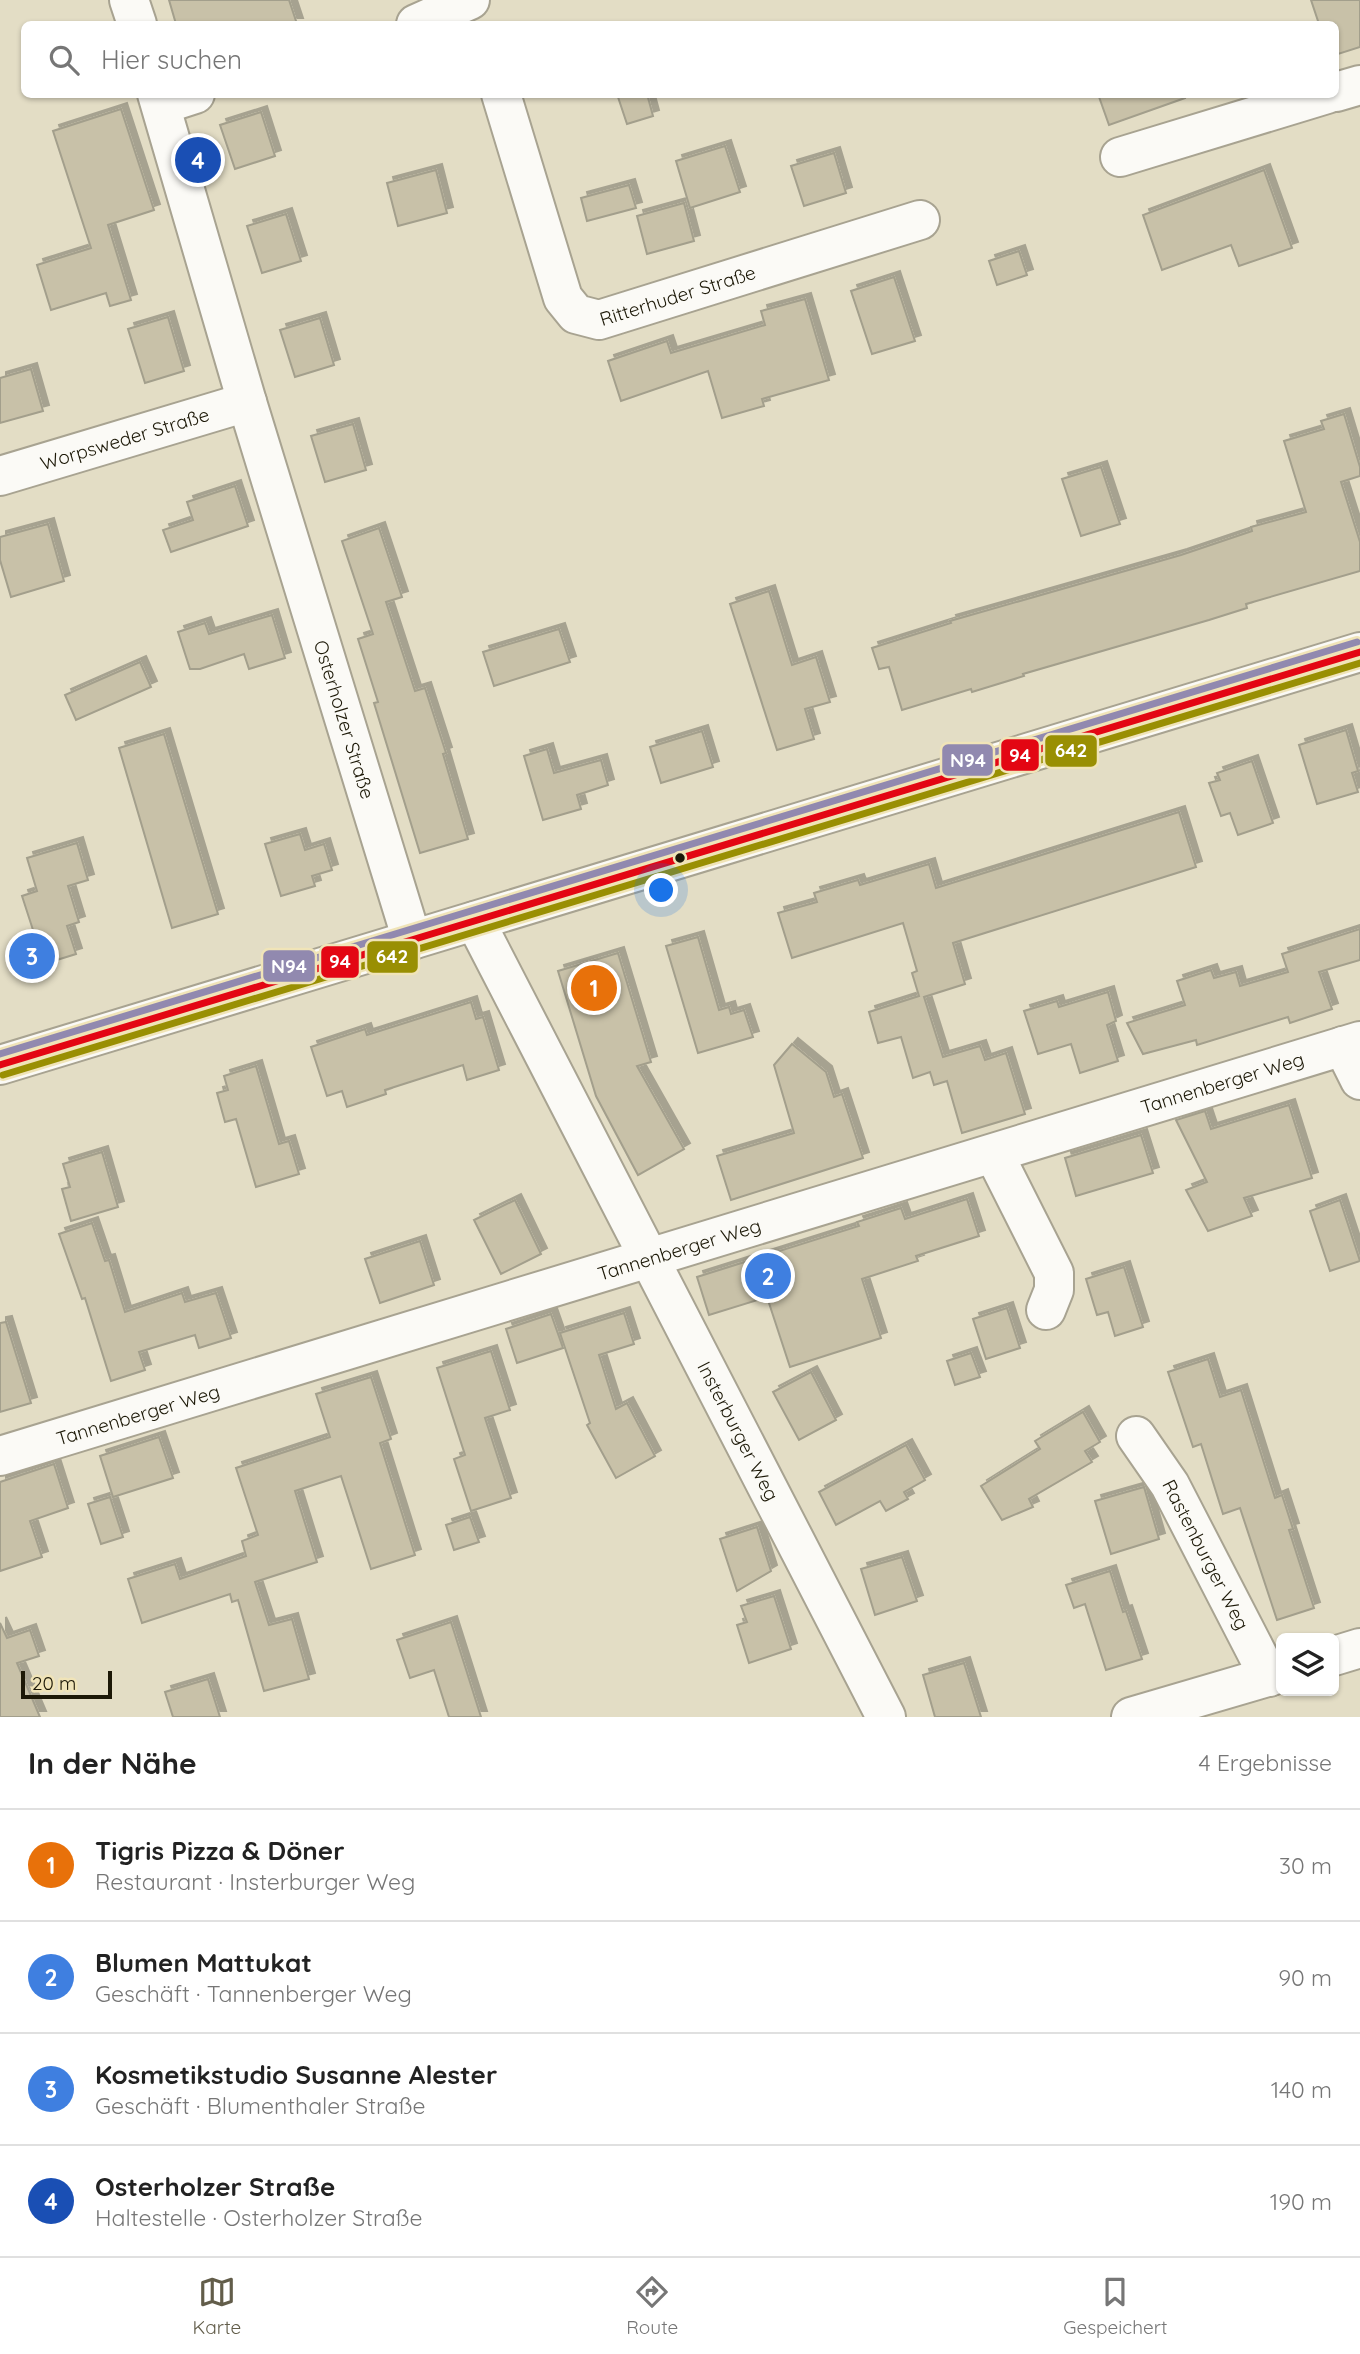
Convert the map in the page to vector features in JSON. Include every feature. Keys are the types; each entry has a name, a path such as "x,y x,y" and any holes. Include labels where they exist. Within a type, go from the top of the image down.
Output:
{"street":[{"path":"129,0 136,21"},
{"path":"423,21 471,0 478,21"},
{"path":"1339,91 1360,85"},
{"name":"Osterholzer Straße","path":"171,98 247,402 412,940"},
{"name":"Ritterhuder Straße","path":"501,98 563,298 576,314 599,320 919,220"},
{"path":"1120,157 1314,98"},
{"name":"Worpsweder Straße","path":"0,476 247,402"},
{"path":"0,1065 1360,652"},
{"name":"Insterburger Weg","path":"475,921 886,1717"},
{"path":"1352,1044 1360,1080"},
{"name":"Tannenberger Weg","path":"0,1456 438,1325 650,1257 1352,1044"},
{"path":"994,1154 1054,1273 1054,1290 1046,1310"},
{"name":"Rastenburger Weg","path":"1136,1436 1170,1485 1275,1675"},
{"path":"1339,1654 1360,1648"},
{"path":"1131,1717 1275,1675"}],"building":[{"path":"169,0 289,0 296,21 175,21"},
{"path":"1311,0 1360,0 1360,47 1339,54 1339,21 1318,21"},
{"path":"618,98 648,98 653,116 627,124"},
{"path":"1099,98 1185,98 1109,125"},
{"path":"121,109 154,210 108,225 131,300 110,306 106,293 51,310 37,265 91,248 53,131"},
{"path":"261,112 275,156 235,169 220,125"},
{"path":"725,146 740,192 690,208 676,161"},
{"path":"834,153 846,193 804,206 791,166"},
{"path":"436,170 447,213 398,226 387,183"},
{"path":"1264,170 1292,248 1239,266 1231,245 1162,270 1143,215"},
{"path":"629,185 636,208 587,221 581,198"},
{"path":"684,203 694,241 647,254 637,216"},
{"path":"286,214 301,261 262,273 247,226"},
{"path":"1019,251 1027,275 997,285 989,261"},
{"path":"894,277 915,341 872,354 851,291"},
{"path":"805,299 829,380 762,399 764,406 722,418 708,371 621,401 608,361 667,341 671,353 765,325 761,311"},
{"path":"168,317 184,371 145,383 128,329"},
{"path":"320,318 334,365 295,377 280,330"},
{"path":"31,369 43,411 0,423 0,378"},
{"path":"1344,414 1360,467 1360,476 1341,482 1360,542 1360,571 1246,604 1247,608 1023,674 1024,676 972,692 971,689 902,710 889,667 879,669 872,648 951,623 950,621 1181,555 1252,531 1251,527 1306,512 1284,441 1324,429 1321,421"},
{"path":"353,424 366,470 325,482 311,436"},
{"path":"1101,467 1120,524 1081,536 1062,479"},
{"path":"235,486 248,526 171,552 163,530 193,520 187,502"},
{"path":"48,524 64,581 11,597 0,560 0,537"},
{"path":"379,528 402,597 386,602 415,691 425,688 446,753 443,754 468,839 420,853 374,703 378,702 358,639 373,634 342,541"},
{"path":"769,591 792,665 816,657 830,702 805,709 814,739 777,750 730,604"},
{"path":"272,615 285,658 249,669 244,654 200,669 190,669 178,632 205,623 209,634"},
{"path":"559,629 570,662 494,686 483,652"},
{"path":"140,662 151,687 76,720 65,695"},
{"path":"1346,730 1358,771 1352,773 1358,792 1317,804 1299,745"},
{"path":"702,731 713,767 661,783 650,747"},
{"path":"164,734 218,914 172,928 119,748"},
{"path":"547,749 554,773 601,760 608,785 577,795 581,809 543,820 524,756"},
{"path":"1252,761 1273,823 1238,835 1230,813 1221,816 1209,783 1220,780 1217,773"},
{"path":"1179,812 1196,867 953,943 965,984 924,997 943,1057 980,1046 985,1060 1006,1053 1025,1114 962,1133 947,1081 934,1085 930,1072 913,1078 901,1037 878,1043 869,1012 919,996 912,973 917,971 903,923 792,958 778,913 817,902 814,893 858,880 860,885 929,864 936,888"},
{"path":"300,834 305,850 324,844 332,870 312,876 315,886 281,896 265,844"},
{"path":"77,843 88,880 68,886 79,922 67,926 76,954 44,964 22,896 37,891 27,858"},
{"path":"1360,929 1360,960 1319,972 1332,1009 1290,1023 1288,1017 1197,1045 1196,1040 1143,1054 1127,1023 1185,1005 1177,981 1211,970 1214,978 1236,972 1240,986 1288,972 1282,954"},
{"path":"698,937 719,1010 729,1007 731,1014 744,1010 753,1037 698,1053 666,946"},
{"path":"618,953 651,1062 637,1066 684,1149 638,1175 596,1096 558,971"},
{"path":"1108,992 1116,1021 1107,1025 1118,1061 1080,1073 1071,1044 1038,1054 1024,1011 1057,1001 1059,1007"},
{"path":"471,1002 476,1019 483,1017 499,1070 467,1080 463,1065 385,1090 386,1094 347,1107 342,1091 327,1096 311,1047 365,1029 367,1035"},
{"path":"792,1044 826,1072 834,1097 842,1094 863,1158 731,1200 717,1156 794,1133 774,1065"},
{"path":"256,1066 279,1144 289,1141 299,1174 256,1187 236,1119 225,1122 217,1093 228,1090 224,1076"},
{"path":"1289,1105 1312,1178 1244,1198 1252,1216 1208,1231 1186,1190 1207,1182 1176,1120 1205,1111 1211,1129"},
{"path":"1141,1135 1153,1173 1076,1196 1065,1158"},
{"path":"102,1152 118,1207 71,1221 62,1189 70,1187 63,1164"},
{"path":"967,1199 979,1236 916,1256 918,1261 862,1279 881,1338 790,1367 767,1297 709,1315 697,1277 859,1226 857,1222 901,1208 905,1219"},
{"path":"515,1200 541,1254 501,1274 474,1220"},
{"path":"1340,1200 1360,1261 1330,1271 1310,1211"},
{"path":"92,1223 105,1261 109,1260 125,1312 182,1293 185,1302 216,1293 231,1338 199,1348 195,1335 139,1352 145,1370 111,1381 85,1298 82,1299 59,1234"},
{"path":"420,1241 434,1285 380,1303 365,1259"},
{"path":"1124,1267 1143,1327 1115,1336 1108,1312 1097,1315 1086,1279"},
{"path":"1007,1308 1020,1348 986,1359 973,1319"},
{"path":"624,1313 634,1344 599,1355 616,1409 627,1403 655,1456 616,1478 587,1425 590,1423 560,1333"},
{"path":"551,1314 563,1348 517,1363 506,1329"},
{"path":"6,1322 31,1403 0,1412 0,1323"},
{"path":"491,1351 510,1410 485,1418 511,1498 471,1511 454,1459 465,1455 437,1368"},
{"path":"971,1353 980,1377 955,1385 947,1361"},
{"path":"1208,1359 1220,1397 1241,1390 1275,1498 1282,1495 1293,1529 1289,1530 1314,1608 1277,1620 1240,1508 1223,1514 1201,1444 1193,1447 1168,1372"},
{"path":"811,1372 836,1420 799,1440 773,1392"},
{"path":"371,1377 391,1439 380,1443 415,1555 371,1569 341,1476 295,1491 317,1562 255,1582 269,1625 292,1619 309,1679 264,1691 238,1600 232,1602 230,1594 142,1623 128,1579 175,1564 180,1579 246,1556 242,1541 258,1535 236,1468 330,1437 316,1394"},
{"path":"1083,1412 1100,1442 1085,1451 1092,1462 1029,1499 1033,1507 1002,1520 981,1486 1040,1449 1035,1441"},
{"path":"159,1437 173,1478 113,1497 100,1456"},
{"path":"906,1445 925,1480 904,1492 908,1499 886,1511 880,1501 836,1525 819,1492"},
{"path":"54,1464 68,1508 30,1521 42,1557 0,1571 0,1482"},
{"path":"1144,1487 1159,1539 1111,1554 1095,1501"},
{"path":"110,1497 123,1537 101,1544 88,1504"},
{"path":"470,1517 479,1542 454,1550 446,1525"},
{"path":"757,1527 771,1571 737,1591 720,1539"},
{"path":"902,1557 917,1601 875,1615 861,1569"},
{"path":"1110,1571 1142,1659 1106,1670 1085,1604 1074,1608 1066,1585"},
{"path":"774,1596 791,1649 749,1663 737,1625 747,1622 741,1606"},
{"path":"451,1622 481,1717 449,1717 434,1670 410,1678 397,1640"},
{"path":"0,1623 7,1638 30,1630 39,1656 17,1663 40,1717 0,1717"},
{"path":"964,1663 981,1717 935,1717 923,1675"},
{"path":"208,1679 220,1717 173,1717 165,1692"}],"transit line":[{"name":"N94","path":"0,1054 1357,642"},
{"name":"94","path":"0,1065 1360,652"},
{"name":"642","path":"3,1075 1360,663"}],"place":[{"name":"Osterholzer Straße","path":"198,160"},
{"name":"Kosmetikstudio Susanne Alester","path":"32,956"},
{"name":"Tigris Pizza & Döner","path":"594,988"},
{"name":"Blumen Mattukat","path":"768,1276"}]}
